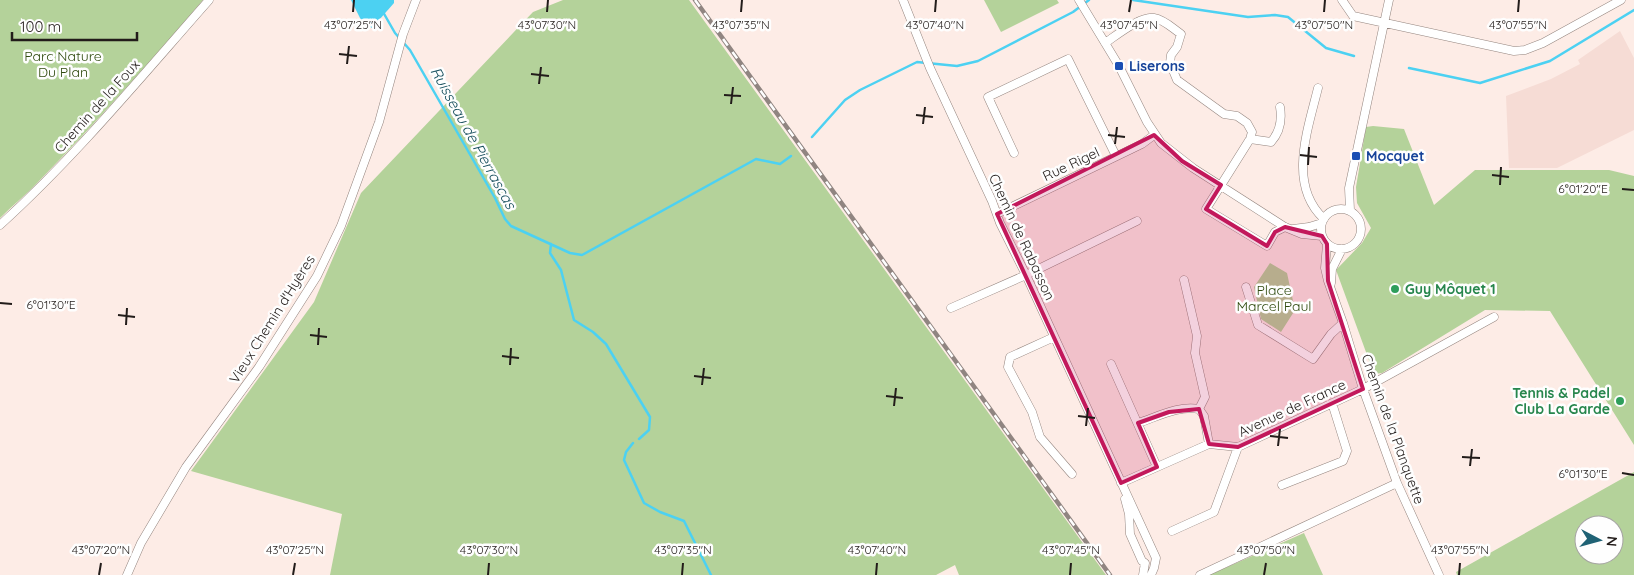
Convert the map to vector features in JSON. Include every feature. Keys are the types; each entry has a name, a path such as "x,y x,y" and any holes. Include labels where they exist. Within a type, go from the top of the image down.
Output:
{"street":[{"name":"Chemin de la Foux","path":"0,224 32,196 119,102 208,0"},
{"name":"Vieux Chemin d'Hyères","path":"128,575 141,543 186,467 260,367 317,276 341,226 379,122 403,34 416,0"},
{"name":"Chemin de Rabasson","path":"903,0 925,56 1000,223 1026,275 1156,558"},
{"path":"1079,0 1105,43 1154,135 1162,144 1182,161 1288,228 1309,235 1322,236"},
{"path":"1342,0 1353,16 1514,50 1525,50 1543,43 1621,0"},
{"path":"1339,208 1349,188 1389,0"},
{"path":"1105,43 1140,21 1153,18 1167,23 1181,34 1170,63 1177,80 1224,114 1237,116 1247,123 1252,132 1250,139 1206,209 1267,246 1275,232 1288,228 1309,227 1323,221 1330,212 1339,208 1350,210 1359,218 1362,230 1358,241 1354,245 1342,249 1332,247 1327,244 1322,236 1323,221 1308,198 1302,171 1308,131 1318,88"},
{"path":"1014,153 988,97 1068,59 1116,156"},
{"path":"1250,139 1270,142 1274,138 1282,117 1280,107"},
{"name":"Rue Rigel","path":"997,214 1142,144 1154,135"},
{"path":"1349,188 1350,210"},
{"path":"951,308 1026,275 1138,221"},
{"name":"Chemin de la Planquette","path":"1327,244 1325,268 1328,281 1363,389 1397,483 1439,575"},
{"name":"Chemin de la Planquette","path":"1331,288 1332,269 1342,249"},
{"path":"1184,280 1196,336 1195,353 1206,396 1199,409"},
{"path":"1246,287 1258,325 1313,360 1331,334 1343,323"},
{"name":"Avenue de France","path":"1209,444 1238,448 1363,389 1429,354 1494,316"},
{"path":"1054,337 1010,357 1008,367 1032,412 1040,437 1072,474"},
{"path":"1111,364 1157,467"},
{"path":"1282,485 1343,461 1347,451 1332,403"},
{"path":"1121,483 1209,444 1204,416 1199,409 1190,408 1169,412 1138,423"},
{"path":"1172,531 1214,512 1238,448"},
{"name":"Chemin de Rabasson","path":"1121,483 1129,514 1130,534 1142,561 1145,563"},
{"path":"1200,575 1397,483"},
{"path":"1143,575 1145,563 1150,563 1156,558"},
{"path":"1150,575 1156,558"}],"highlighted area":[{"path":"1154,135 1182,161 1221,185 1206,209 1267,246 1275,232 1285,227 1322,236 1327,244 1328,281 1363,389 1238,447 1209,444 1199,409 1169,412 1138,423 1157,467 1121,483 997,214"}],"shaded area":[{"path":"1620,31 1634,58 1634,130 1557,168 1509,168 1506,96 1551,79 1580,64 1578,60"}],"green space":[{"name":"Parc Nature Du Plan","path":"0,0 203,0 81,137 0,218"},
{"path":"563,0 689,0 1106,575 959,575 955,565 936,575 330,575 342,514 191,471 314,302 361,193 533,12"},
{"path":"984,0 1057,0 1059,3 1001,32"},
{"path":"1366,127 1404,129 1434,205 1475,170 1609,170 1634,176 1634,445 1550,311 1485,310 1382,373 1374,374 1336,270 1362,243 1371,228 1357,203 1356,187"},
{"name":"Place Marcel Paul","path":"1270,263 1287,273 1295,310 1281,332 1261,319 1254,287"},
{"path":"1634,472 1634,575 1457,575 1456,572"},
{"path":"1304,533 1323,575 1209,575"}],"water":[{"path":"351,0 394,0 394,3 372,28 362,22"}],"waterway":[{"name":"Ruisseau de Pierrascas","path":"812,137 845,100 860,90 917,62 957,66 978,61 1073,12 1089,0"},
{"name":"Ruisseau de Pierrascas","path":"1133,0 1248,17 1275,15 1288,17 1326,48 1354,56"},
{"name":"Ruisseau de Pierrascas","path":"1409,68 1480,83 1550,61 1634,10"},
{"name":"Ruisseau de Pierrascas","path":"383,12 395,33 410,50 495,198 505,219 511,226 570,253 582,255 756,159 780,164 791,156"},
{"path":"551,244 550,253 561,270 574,320 593,332 606,344 650,417 649,430 639,439"},
{"path":"633,443 626,452 624,460 644,503 660,512 684,521 711,575"}],"railway":[{"path":"695,0 1110,575"}],"place":[{"name":"Liserons","path":"1119,66"},
{"name":"Mocquet","path":"1356,156"},
{"name":"Guy Môquet 1","path":"1395,289"},
{"name":"Tennis & Padel Club La Garde","path":"1620,401"}]}
